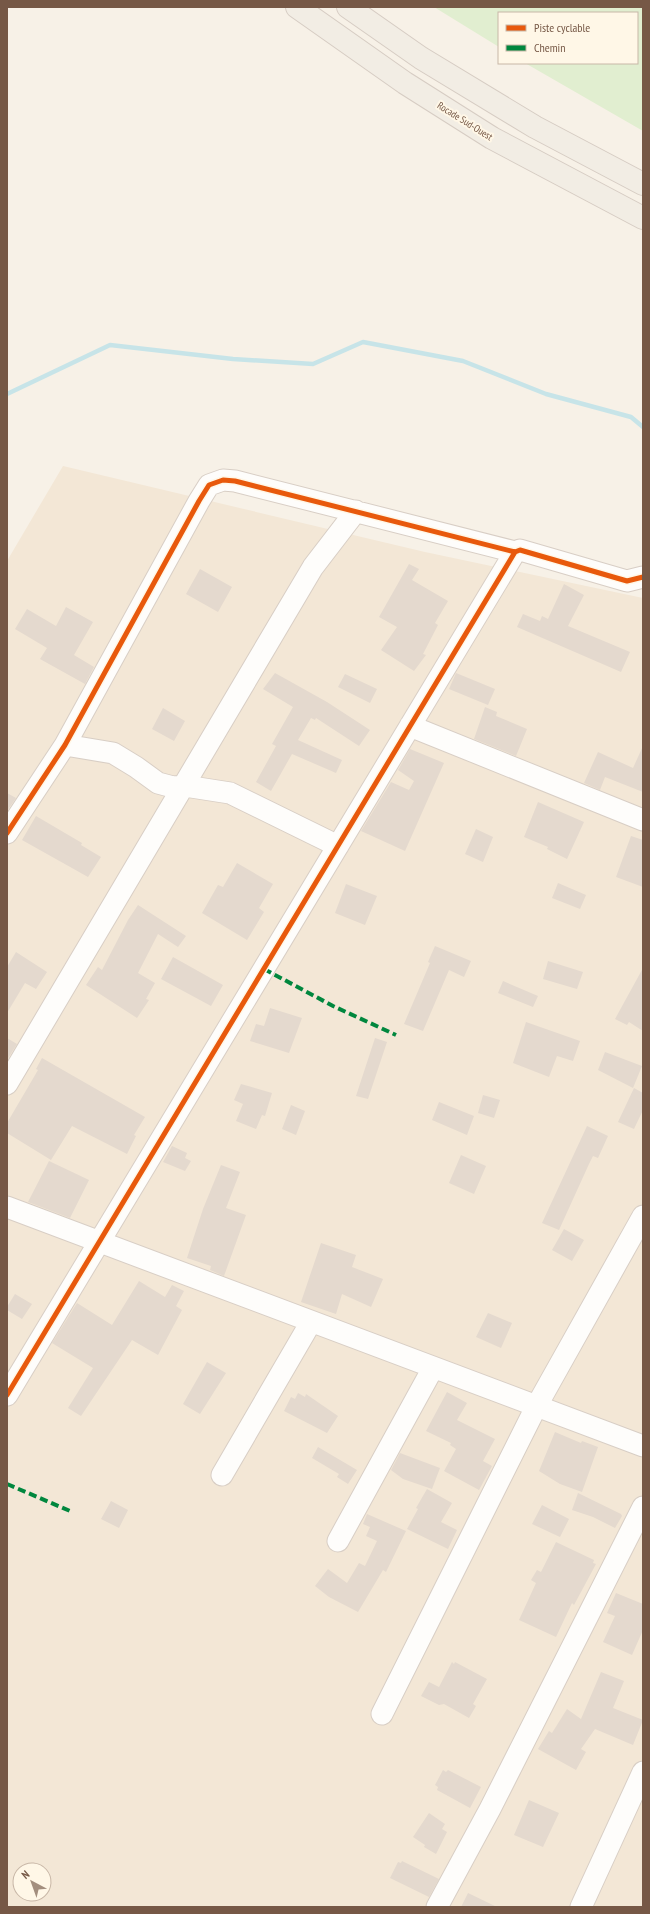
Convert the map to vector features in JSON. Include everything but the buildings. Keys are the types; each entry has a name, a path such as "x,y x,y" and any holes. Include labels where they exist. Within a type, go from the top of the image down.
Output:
{"main road":[{"name":"Rocade Sud-Ouest","path":"297,7 405,83 492,138 643,218"},
{"path":"348,7 421,58 528,123 643,184"}],"street":[{"path":"7,833 65,745 209,485 223,480 235,480 515,552 520,550 627,581 643,577"},
{"path":"7,1084 185,786 313,567 356,511"},
{"path":"7,1395 515,552"},
{"path":"410,726 643,820"},
{"path":"65,745 112,753 136,767 158,784 173,787 185,786 230,793 338,846"},
{"path":"7,1207 643,1446"},
{"path":"382,1714 536,1407 643,1216"},
{"path":"222,1475 311,1322"},
{"path":"338,1541 433,1368"},
{"path":"437,1907 490,1808 643,1507"},
{"path":"581,1907 643,1772"}],"shaded area":[{"path":"63,466 425,552 643,598 643,1907 7,1907 7,561"}],"green space":[{"path":"434,7 643,7 643,131 527,64 638,64 638,12 498,12 498,46"}],"waterway":[{"path":"7,394 110,345 233,359 313,364 363,342 463,361 546,394 631,417 643,427"}],"marked path":[{"path":"264,969 333,1006 396,1035"},
{"path":"7,1484 70,1511"}],"cycle path":[{"path":"7,833 65,745 209,485 223,480 235,481 515,552 520,550 627,581 643,577"},
{"path":"7,1395 515,552"}]}
